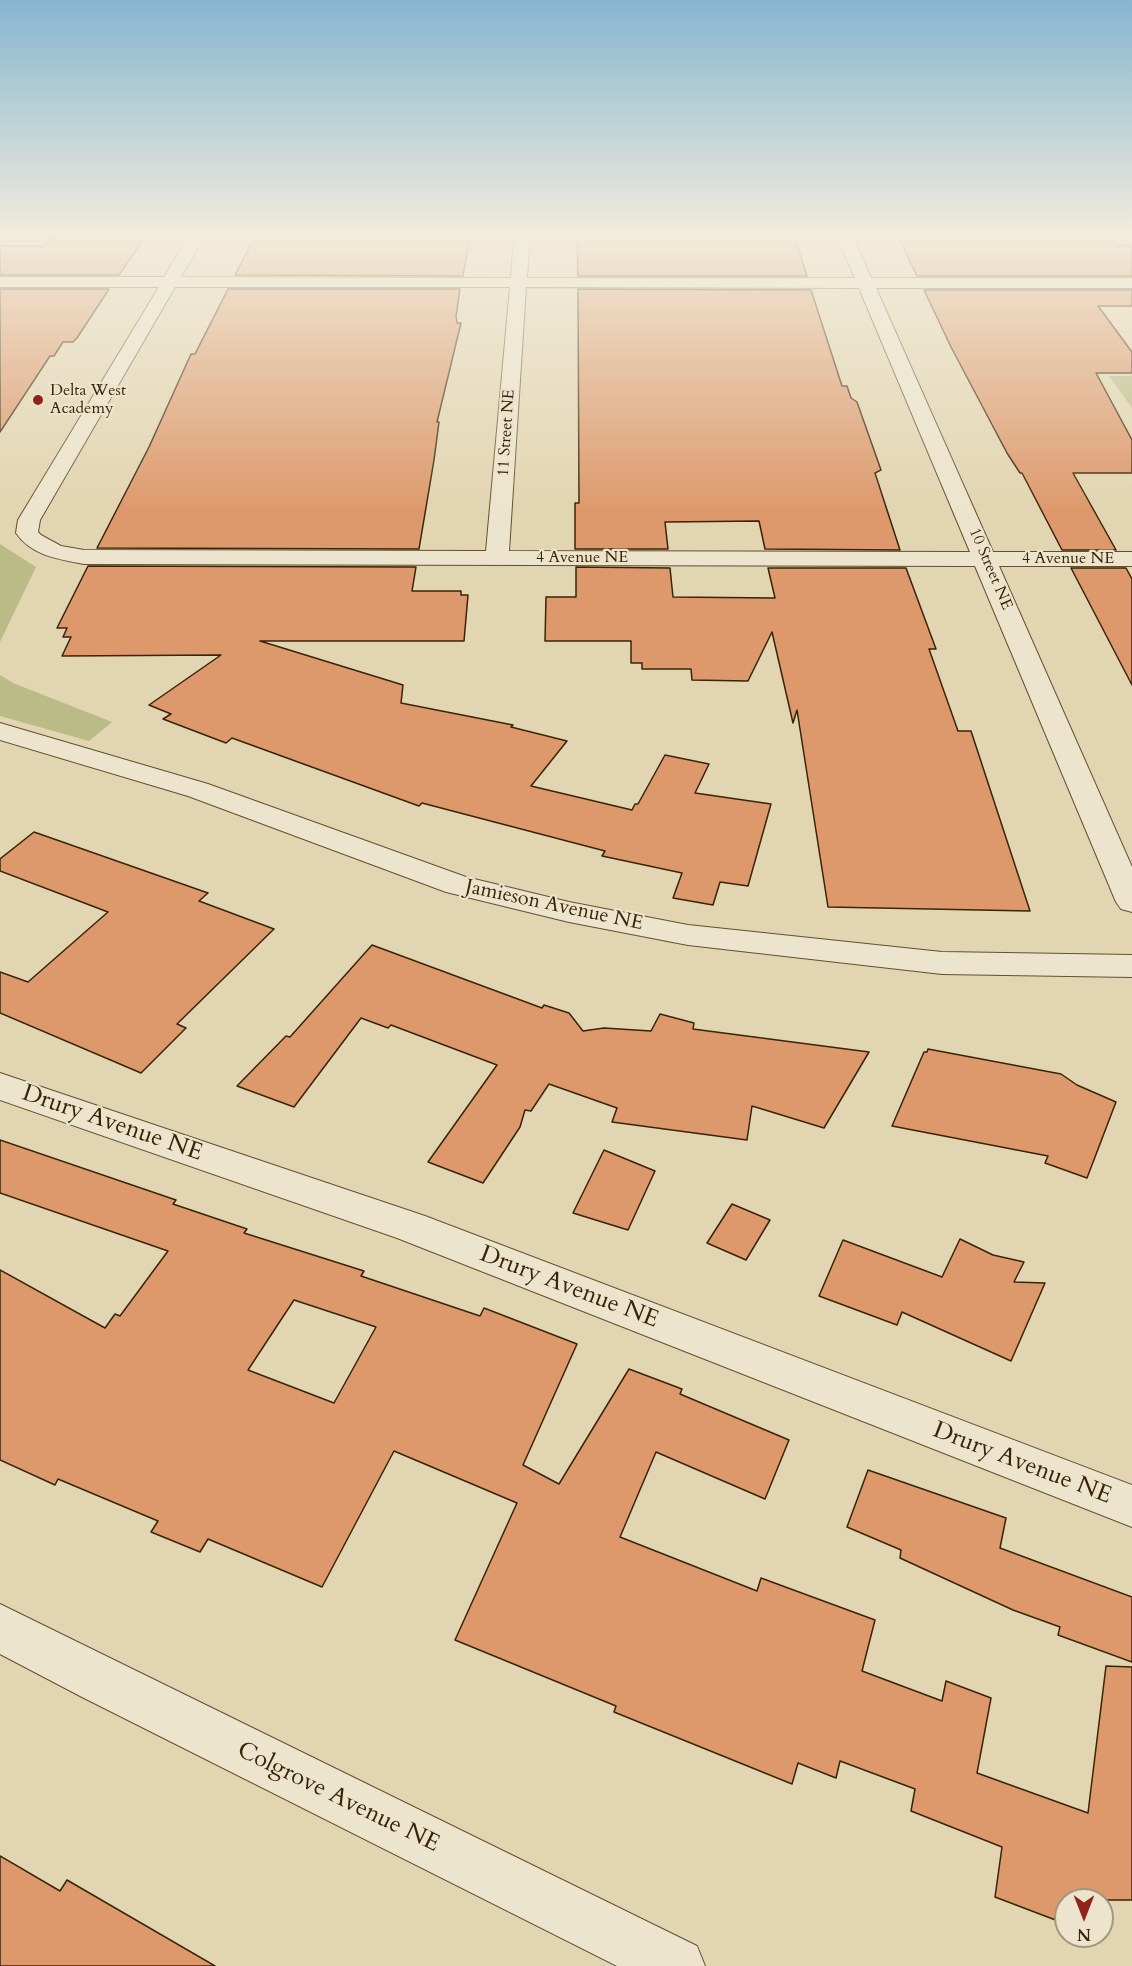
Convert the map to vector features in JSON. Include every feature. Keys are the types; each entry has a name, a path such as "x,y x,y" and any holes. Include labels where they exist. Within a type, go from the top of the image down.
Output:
{"street":[{"name":"4 Avenue NE","path":"144,328 29,520 27,534 44,549 84,557 1132,559"},
{"name":"11 Street NE","path":"497,557 515,328"},
{"name":"10 Street NE","path":"885,328 1132,902"},
{"name":"Jamieson Avenue NE","path":"0,730 198,789 457,885 569,912 688,935 942,963 1132,966"},
{"name":"Drury Avenue NE","path":"0,1086 411,1227 1132,1506"},
{"name":"Colgrove Avenue NE","path":"0,1628 109,1685 677,1966"}],"green space":[{"path":"1109,376 1132,376 1132,408"},
{"path":"0,544 36,567 0,642"},
{"path":"0,675 13,683 112,722 89,741 0,716"}],"building":[{"path":"0,328 84,328 73,342 63,342 54,356 50,356 0,432"},
{"path":"208,328 460,328 437,422 439,422 434,460 419,549 97,548 149,447 191,354 195,354"},
{"path":"578,328 823,328 842,386 847,386 851,398 857,402 881,470 875,473 900,550 765,549 759,521 665,522 668,549 575,549 575,503 579,503"},
{"path":"942,328 1114,328 1132,352 1132,373 1096,373 1132,440 1132,473 1073,473 1116,550 1062,550 1022,473 1007,453"},
{"path":"88,566 416,567 412,591 461,591 461,595 468,595 464,641 260,641 403,685 401,703 513,725 511,727 567,741 531,786 632,810 635,804 638,804 665,755 709,764 695,793 771,804 748,886 720,882 713,905 673,898 682,873 602,856 605,851 422,803 419,806 232,738 226,743 163,719 171,714 149,705 221,655 62,656 71,637 63,637 67,628 57,628"},
{"path":"576,567 670,568 673,597 775,598 768,568 906,568 936,649 929,649 958,731 971,731 1030,911 828,907 797,710 793,723 772,632 748,681 692,680 691,669 642,669 642,663 631,663 631,641 545,641 546,597 576,597"},
{"path":"1071,568 1126,568 1132,579 1132,685"},
{"path":"34,832 208,893 199,901 274,929 177,1024 186,1028 141,1073 0,1013 0,972 28,982 108,912 0,871 0,859"},
{"path":"372,945 542,1008 544,1005 569,1013 583,1031 604,1028 651,1031 660,1014 694,1023 693,1029 869,1052 824,1128 752,1106 747,1140 612,1122 617,1108 549,1084 531,1111 525,1110 520,1127 483,1183 428,1162 497,1065 391,1025 388,1028 361,1018 294,1107 237,1086 286,1036 290,1037"},
{"path":"928,1049 1061,1074 1077,1085 1116,1102 1087,1178 1045,1163 1048,1156 892,1126 924,1052"},
{"path":"0,1140 176,1200 173,1204 247,1229 244,1233 364,1271 361,1276 480,1316 484,1308 577,1344 523,1465 559,1484 629,1369 682,1389 680,1394 789,1440 765,1499 656,1452 620,1537 757,1591 761,1578 875,1620 862,1671 942,1701 946,1681 991,1698 977,1773 1088,1813 1106,1666 1132,1667 1132,1900 1114,1900 1114,1888 1054,1888 1054,1919 995,1897 1002,1847 911,1811 915,1789 840,1761 836,1778 798,1763 792,1784 614,1712 616,1706 455,1640 517,1503 394,1451 322,1587 208,1539 200,1552 151,1532 158,1521 58,1479 55,1485 0,1460 0,1270 105,1328 115,1314 120,1316 168,1251 0,1193","holes":["294,1300 376,1327 334,1403 248,1370"]},
{"path":"604,1150 655,1171 628,1230 573,1213"},
{"path":"732,1204 770,1220 746,1260 707,1243"},
{"path":"960,1239 993,1255 1024,1262 1014,1282 1045,1283 1011,1361 902,1312 897,1325 819,1296 843,1240 942,1277"},
{"path":"868,1470 1006,1518 1000,1548 1132,1597 1132,1662 1058,1635 1060,1627 1013,1610 900,1558 901,1550 847,1527"},
{"path":"0,1856 60,1891 67,1880 215,1966 0,1966"}],"place":[{"name":"Delta West Academy","path":"38,400"}]}
